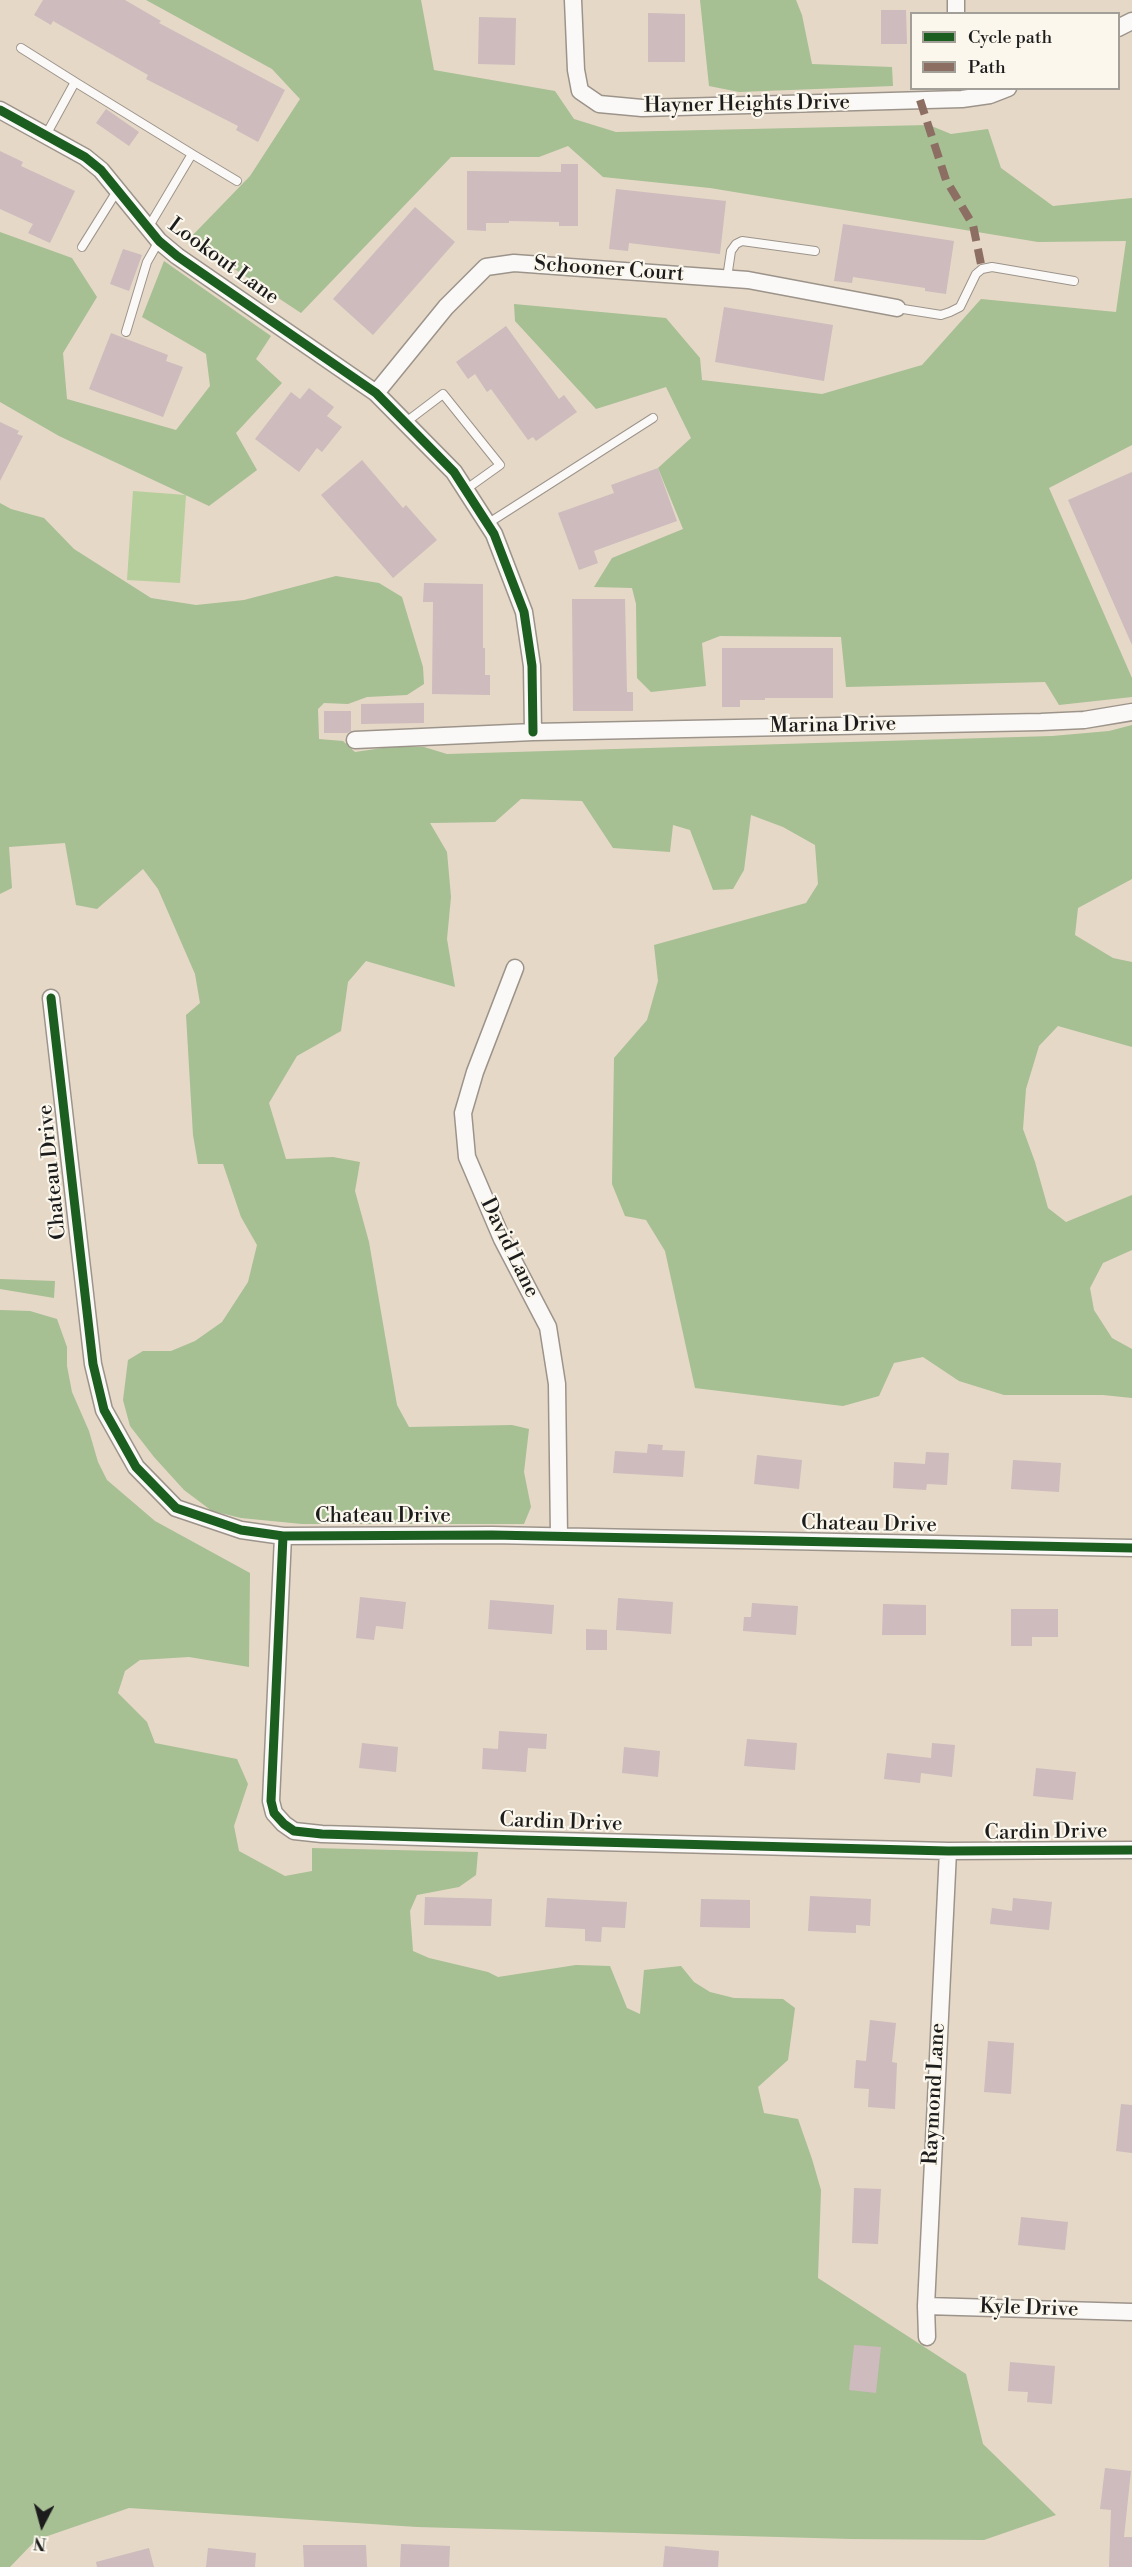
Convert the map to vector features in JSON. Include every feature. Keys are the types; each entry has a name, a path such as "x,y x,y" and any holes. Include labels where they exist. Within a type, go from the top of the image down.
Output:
{"street":[{"name":"Hayner Heights Drive","path":"573,0 576,70 580,92 599,104 642,108 990,94 1002,90"},
{"name":"Lookout Lane","path":"0,110 85,157 101,170 159,241 376,393"},
{"name":"Schooner Court","path":"376,393 446,307 486,267 514,263 748,280 897,308"},
{"path":"376,393 454,472 494,534 524,612 532,666 533,732"},
{"name":"Marina Drive","path":"355,740 533,732 1041,722 1084,720 1132,712"},
{"name":"David Lane","path":"515,968 463,1113 467,1157 502,1239 548,1327 558,1384 559,1536"},
{"name":"Chateau Drive","path":"51,998 93,1364 104,1410 136,1467 176,1508 241,1530 283,1536 559,1536 1132,1548"},
{"name":"Cardin Drive","path":"283,1536 271,1801 274,1813 294,1831 322,1834 948,1851 1132,1850"},
{"name":"Raymond Lane","path":"927,2337 926,2306 948,1851"},
{"name":"Kyle Drive","path":"926,2306 1132,2312"}],"lane":[{"path":"21,48 237,181"},
{"path":"46,135 75,82"},
{"path":"148,228 192,154"},
{"path":"82,247 117,191"},
{"path":"126,332 147,262 159,241"},
{"path":"727,278 731,250 742,241 815,251"},
{"path":"897,308 941,315 950,312 960,307 976,274 982,269 992,267 1074,280"},
{"path":"406,422 443,394 500,465 465,490"},
{"path":"487,524 653,418"}],"green space":[{"path":"146,0 421,0 434,70 555,91 574,119 616,132 929,125 951,134 988,129 1001,168 1053,206 1132,198 1132,445 1049,488 1132,678 1132,697 1059,705 1045,682 846,687 841,637 720,636 702,643 706,686 651,692 637,678 636,604 632,588 594,587 612,558 683,529 658,468 691,438 666,387 596,409 515,321 514,304 666,318 700,358 702,380 822,394 922,365 981,299 1116,312 1126,241 1038,242 710,188 603,177 568,146 539,157 451,157 301,313 189,239 250,176 300,99 272,69"},
{"path":"700,0 796,0 802,15 812,64 892,67 893,86 739,92 709,86"},
{"path":"0,232 72,258 97,297 63,353 67,399 176,430 210,386 206,354 142,317 164,261 271,336 256,359 282,383 236,433 257,470 209,506 59,436 0,402"},
{"path":"133,491 186,495 180,583 127,580"},
{"path":"0,503 11,509 44,518 74,549 151,598 196,605 244,600 336,576 379,583 402,597 423,667 424,684 407,695 367,697 348,704 324,703 318,709 319,739 343,741 355,752 389,747 424,747 447,754 1052,736 1109,731 1132,725 1132,879 1078,908 1075,935 1113,958 1132,962 1132,1047 1058,1026 1039,1046 1026,1089 1023,1129 1048,1208 1066,1222 1132,1195 1132,1250 1103,1263 1090,1288 1094,1310 1112,1338 1132,1349 1132,1398 1103,1395 1004,1395 959,1381 923,1357 894,1363 879,1396 843,1406 695,1388 665,1251 646,1220 625,1216 612,1184 614,1058 647,1020 658,981 654,945 806,903 818,884 815,845 783,827 751,815 744,870 733,889 713,890 690,830 673,825 670,852 613,848 582,801 521,799 495,822 430,823 447,852 451,897 447,939 455,987 366,961 348,982 341,1031 297,1056 269,1103 286,1159 333,1157 360,1162 355,1191 369,1242 397,1405 409,1427 512,1425 529,1429 524,1472 531,1507 524,1524 302,1524 241,1518 212,1511 184,1490 130,1426 123,1400 128,1360 143,1351 171,1351 195,1341 222,1322 248,1282 257,1245 241,1217 223,1164 198,1164 193,1135 186,1015 200,1003 195,974 158,889 143,869 97,909 76,905 65,843 9,847 12,888 0,894"},
{"path":"0,1279 55,1281 54,1298 0,1289"},
{"path":"0,1310 30,1311 57,1319 67,1347 67,1366 72,1392 107,1480 155,1521 250,1573 249,1667 189,1657 140,1660 125,1671 118,1693 147,1722 155,1743 237,1759 248,1784 234,1826 239,1851 285,1876 312,1871 312,1848 478,1852 476,1875 459,1887 417,1895 410,1911 413,1951 429,1958 488,1972 498,1977 576,1965 610,1966 627,2008 640,2014 644,1970 681,1966 694,1982 710,1992 734,1998 783,1999 795,2008 788,2060 758,2087 764,2113 798,2119 812,2159 821,2190 818,2278 966,2374 983,2444 1056,2515 984,2540 851,2539 417,2527 129,2508 36,2540 10,2567 0,2567"}],"building":[{"path":"43,0 125,0 161,21 159,23 285,90 258,142 236,130 238,126 146,79 148,75 53,21 51,25 34,15"},
{"path":"881,10 906,10 907,44 881,44"},
{"path":"648,13 685,14 685,62 648,62"},
{"path":"479,17 516,18 515,65 478,64"},
{"path":"106,109 139,132 129,146 96,123"},
{"path":"0,151 23,162 21,166 75,191 50,243 28,233 33,224 0,209"},
{"path":"561,164 578,164 578,226 559,226 559,222 509,221 509,223 486,223 486,231 467,230 467,171 561,172"},
{"path":"616,189 726,201 720,254 629,243 628,251 609,249"},
{"path":"415,207 455,242 373,335 333,299"},
{"path":"843,224 954,241 946,294 925,291 925,288 853,277 852,283 834,281"},
{"path":"123,249 142,255 129,291 110,284"},
{"path":"724,307 833,325 824,381 715,362"},
{"path":"506,326 559,399 564,395 577,412 536,441 533,437 528,440 491,389 487,392 475,374 468,379 456,362"},
{"path":"111,333 168,355 166,361 183,367 163,417 89,389"},
{"path":"309,388 334,407 327,416 342,427 322,452 317,448 299,472 255,439 291,392 300,399"},
{"path":"0,422 19,431 17,434 23,436 0,481"},
{"path":"362,460 403,508 406,505 437,540 393,578 321,495"},
{"path":"658,468 677,521 594,551 598,563 579,570 558,513 614,493 611,485"},
{"path":"1132,472 1132,645 1068,500"},
{"path":"424,583 483,584 483,648 485,648 485,675 490,675 490,695 432,694 433,602 423,602"},
{"path":"572,599 625,599 627,692 633,692 633,711 573,711"},
{"path":"722,648 833,648 833,698 740,700 740,707 722,707"},
{"path":"424,703 424,723 361,724 361,704"},
{"path":"324,711 351,711 351,731 324,733"},
{"path":"648,1444 663,1445 662,1450 685,1451 683,1477 613,1473 615,1451 647,1453"},
{"path":"926,1452 949,1453 947,1485 927,1484 926,1490 893,1488 894,1462 925,1464"},
{"path":"757,1455 802,1460 799,1489 754,1484"},
{"path":"1013,1460 1061,1463 1059,1492 1011,1489"},
{"path":"360,1597 406,1602 403,1629 376,1626 374,1640 356,1638"},
{"path":"618,1598 673,1602 671,1634 616,1630"},
{"path":"490,1600 554,1605 552,1634 488,1629"},
{"path":"752,1603 798,1606 796,1635 743,1631 744,1617 751,1617"},
{"path":"883,1604 926,1605 926,1635 882,1635"},
{"path":"1011,1609 1058,1609 1058,1637 1032,1637 1032,1646 1011,1646"},
{"path":"586,1629 607,1630 607,1650 586,1650"},
{"path":"499,1731 547,1734 546,1749 528,1748 526,1772 482,1769 483,1748 498,1749"},
{"path":"747,1739 797,1743 795,1770 744,1766"},
{"path":"362,1743 398,1747 396,1772 359,1768"},
{"path":"932,1743 955,1745 952,1777 921,1773 920,1783 884,1779 887,1753 931,1758"},
{"path":"624,1747 660,1751 658,1777 622,1773"},
{"path":"1036,1768 1076,1772 1073,1800 1033,1796"},
{"path":"810,1896 871,1899 870,1926 856,1925 856,1933 808,1931"},
{"path":"425,1897 492,1899 491,1926 424,1925"},
{"path":"547,1898 627,1902 625,1928 602,1927 601,1942 585,1941 585,1929 545,1927"},
{"path":"1013,1898 1052,1902 1049,1930 990,1924 992,1908 1012,1911"},
{"path":"701,1899 750,1900 750,1928 700,1927"},
{"path":"870,2020 896,2023 892,2062 897,2063 895,2109 868,2107 869,2089 854,2088 856,2060 866,2061"},
{"path":"988,2041 1014,2043 1011,2094 984,2092"},
{"path":"1121,2104 1132,2105 1132,2153 1116,2151"},
{"path":"854,2188 881,2189 878,2244 852,2243"},
{"path":"1021,2217 1068,2222 1065,2250 1018,2245"},
{"path":"854,2345 881,2347 876,2393 849,2390"},
{"path":"1010,2362 1055,2366 1052,2404 1027,2402 1028,2392 1008,2391"},
{"path":"1105,2468 1131,2471 1124,2537 1132,2537 1132,2567 1109,2567 1111,2510 1100,2509"},
{"path":"401,2544 450,2546 449,2567 400,2567"},
{"path":"303,2545 366,2545 367,2567 304,2567"},
{"path":"665,2546 719,2551 718,2567 663,2567"},
{"path":"149,2548 154,2567 97,2567 96,2562"},
{"path":"208,2548 256,2553 255,2567 206,2567"}],"marked path":[{"path":"920,100 946,180 973,225 982,269"}],"cycle path":[{"path":"0,110 85,157 101,170 159,241 177,256 376,393 454,472 494,534 524,612 532,666 533,732"},
{"path":"51,998 93,1364 104,1410 136,1467 176,1508 241,1530 283,1536 492,1535 1132,1548"},
{"path":"283,1536 271,1801 274,1813 294,1831 322,1834 948,1851 1132,1850"}]}
